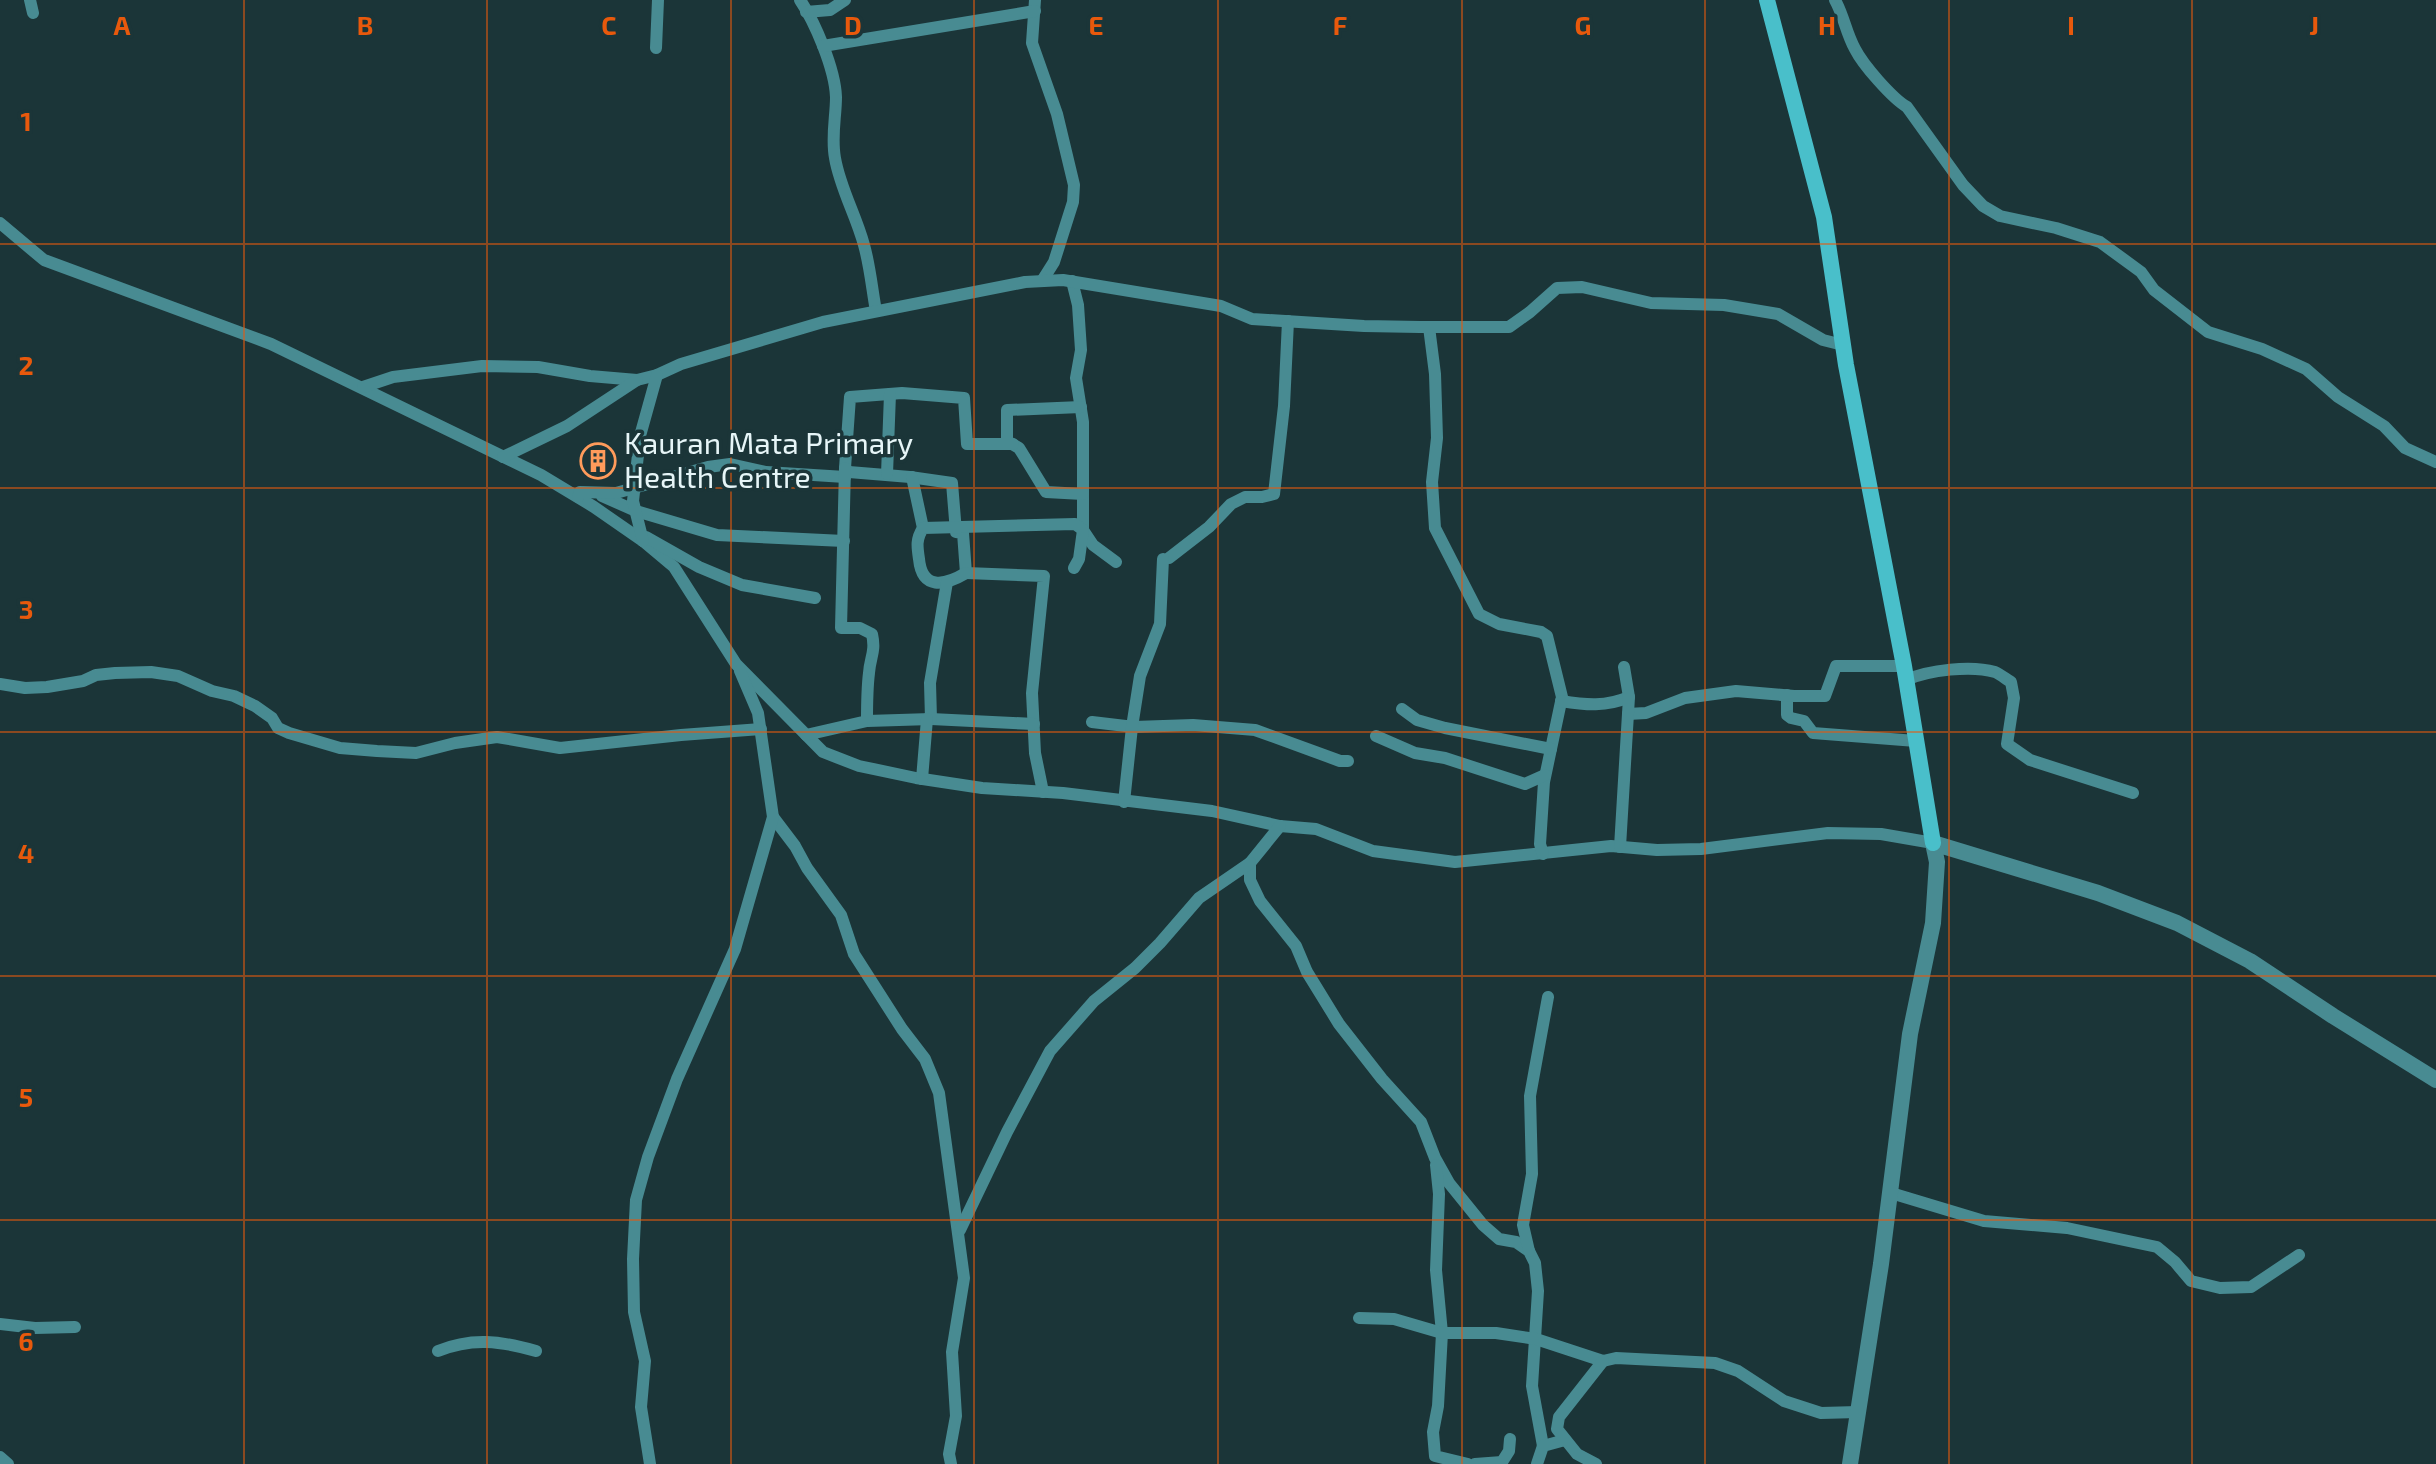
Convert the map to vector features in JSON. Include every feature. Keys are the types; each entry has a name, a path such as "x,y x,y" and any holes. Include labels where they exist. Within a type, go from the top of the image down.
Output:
{"main road":[{"path":"1767,0 1824,217 1843,345 1905,673 1933,843"}],"street":[{"path":"656,48 658,0"},
{"path":"803,6 830,10 845,0"},
{"path":"1835,0 1844,14 1855,51 1893,99 1907,107 1963,185 1983,206 2000,216 2056,228 2100,242 2141,272 2154,290 2208,332 2262,349 2306,369 2338,397 2384,426 2405,448 2436,462"},
{"path":"823,46 1035,5 1032,43 1057,114 1074,185 1073,202 1054,262 1042,281"},
{"path":"803,6 823,46 836,96 833,130 835,157 864,245 876,311"},
{"path":"0,223 44,260 271,344 363,387 541,475 642,538 699,567 742,585 815,598"},
{"path":"363,387 393,377 482,366 538,367 637,380 823,322 1042,281 1072,281 1221,306 1252,319 1429,327 1509,327 1557,288 1582,287 1651,303 1724,305 1778,314 1823,340 1843,345"},
{"path":"1072,281 1078,305 1081,350 1076,378 1083,422 1083,530 1079,559 1074,568"},
{"path":"1124,802 1140,676 1160,624 1166,558 1209,527 1231,504 1245,497 1274,494 1284,406 1288,321"},
{"path":"1429,327 1435,374 1437,438 1432,482 1435,528 1479,614 1499,624 1541,632 1547,636 1562,697 1545,775 1540,844 1543,854"},
{"path":"650,1464 641,1407 645,1361 634,1312 636,1200 674,1086 735,949 773,817 758,713 736,664 674,567 642,538 633,501 634,488 640,436 657,375"},
{"path":"503,457 567,426 637,380"},
{"path":"867,721 869,669 875,646 872,634 860,628 841,628 850,397 902,393 964,398 967,444 1013,444"},
{"path":"887,474 890,394"},
{"path":"1081,407 1007,410 1007,441 1019,448 1046,492 1083,494"},
{"path":"578,497 580,492 616,493 708,467 730,464 766,472 887,474 952,483 956,532 963,533 966,573"},
{"path":"912,477 923,528 917,538 921,574 925,579 947,582 966,573 1044,576 1032,693 1035,753 1043,792"},
{"path":"593,491 636,511 717,535 844,541"},
{"path":"923,528 1075,524 1093,545 1116,562"},
{"path":"922,779 935,639 947,582"},
{"path":"736,664 823,752 859,766 982,788 1212,811 1280,826 1316,829 1373,851 1409,857 1455,862 1620,847 1701,849 1828,833 1881,834 1933,843 2098,893 2177,923 2250,961 2436,1080"},
{"path":"1628,714 1646,713 1685,698 1736,691 1825,696 1836,666 1905,673 1960,669 1996,672 2011,682 2014,698 2007,744 2030,760 2133,793"},
{"path":"1620,847 1629,697 1624,667"},
{"path":"0,684 47,687 83,681 96,675 125,672 178,676 255,706 272,718 278,728 289,733 340,748 377,751 416,753 497,737 560,748 761,729"},
{"path":"1787,695 1787,715 1804,721 1813,733 1916,741"},
{"path":"1561,701 1594,706 1629,697"},
{"path":"1402,709 1417,720 1445,728 1551,749"},
{"path":"806,735 867,721 929,719 1034,724"},
{"path":"1092,722 1132,727 1193,725 1255,730 1340,761 1348,761"},
{"path":"1376,736 1415,753 1445,758 1525,784 1545,775"},
{"path":"773,817 841,915 854,954 925,1059 939,1093 964,1278 952,1352 956,1416 949,1454 951,1464"},
{"path":"958,1233 1050,1051 1094,1001 1160,943 1199,898 1250,863 1280,826"},
{"path":"1850,1464 1891,1193 1910,1034 1933,923 1937,862 1933,843"},
{"path":"1250,863 1250,880 1260,901 1296,946 1307,972 1339,1024 1421,1122 1449,1183 1483,1225 1499,1239 1516,1242 1529,1251"},
{"path":"1537,1464 1543,1446 1532,1386 1538,1291 1535,1263 1523,1225 1532,1174 1530,1096 1548,997"},
{"path":"1435,1158 1439,1194 1436,1270 1442,1333 1438,1406 1433,1432 1435,1460 1468,1464"},
{"path":"1891,1193 1984,1221 2067,1228 2157,1247 2191,1281 2220,1288 2251,1287 2299,1255"},
{"path":"1359,1318 1394,1319 1442,1333 1496,1333 1536,1339 1603,1361 1616,1358 1715,1363 1738,1371 1784,1401 1821,1413 1858,1412"},
{"path":"0,1324 35,1328 75,1327"},
{"path":"438,1351 458,1342 481,1341 536,1351"},
{"path":"1596,1464 1577,1454 1557,1429 1559,1417 1603,1361"},
{"path":"1475,1464 1502,1462 1509,1451 1510,1439"},
{"path":"1543,1446 1565,1440"},
{"path":"0,1457 8,1464"}],"place":[{"name":"Kauran Mata Primary Health Centre","path":"598,461"}]}
